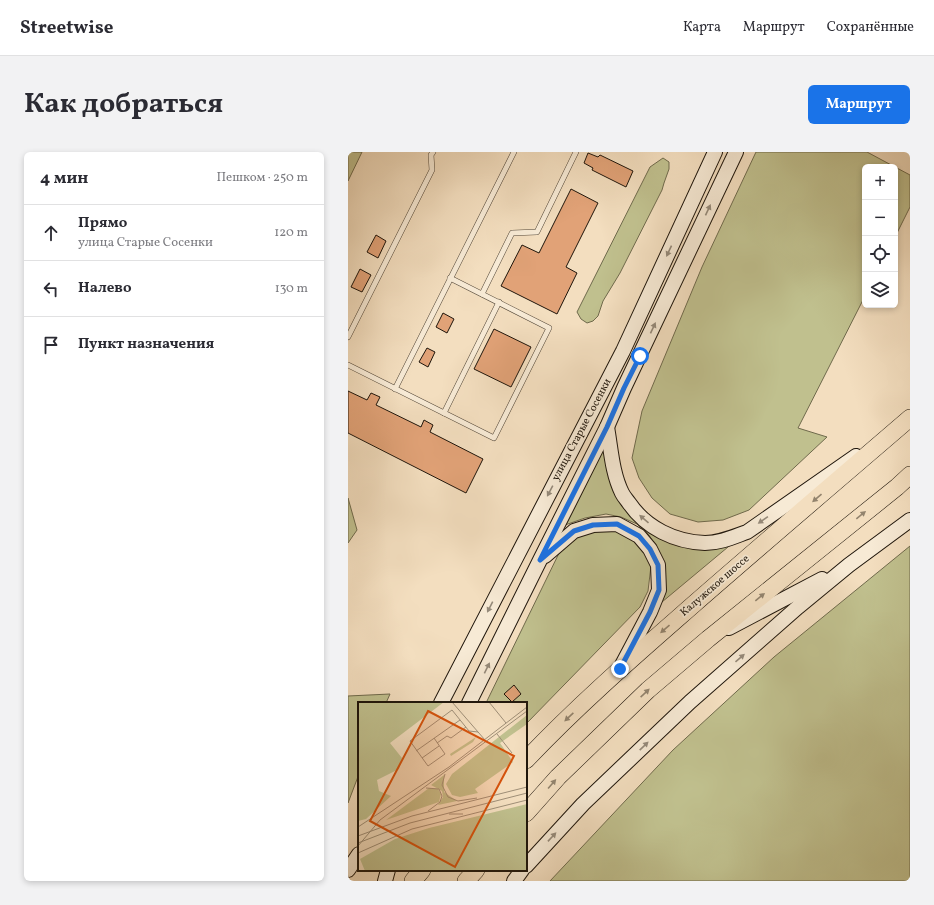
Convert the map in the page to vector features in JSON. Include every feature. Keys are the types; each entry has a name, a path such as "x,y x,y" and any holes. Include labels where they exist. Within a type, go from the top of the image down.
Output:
{"highway":[{"name":"Калужское шоссе","path":"527,759 550,735 620,669 745,559 910,418"},
{"path":"527,812 558,777 648,690 708,639 891,492 910,475"},
{"path":"413,881 421,871"},
{"path":"466,881 475,871"}],"main road":[{"name":"улица Старые Сосенки","path":"442,702 607,382 715,152"},
{"name":"улица Старые Сосенки","path":"469,702 607,427 736,152"},
{"path":"607,427 616,475 622,494 634,510 647,523 664,534 685,540 706,543 726,540 747,532 910,418"},
{"path":"527,865 583,804 690,702 798,607 849,565 910,520"},
{"path":"540,560 574,531 593,525 617,524 639,536 650,549 658,565 659,590 650,612 620,669"},
{"path":"708,639 849,565"},
{"path":"348,870 358,855"},
{"path":"385,881 388,871"},
{"path":"514,881 521,871"}],"lane":[{"path":"348,337 432,170 431,155 433,152"},
{"path":"395,389 514,152"},
{"path":"482,294 512,233 537,232 576,152"},
{"path":"348,365 494,438 550,328 450,278"},
{"path":"444,413 499,302"}],"green space":[{"path":"348,152 362,152 348,181"},
{"path":"756,152 867,152 889,164 862,164 862,302 798,428 827,437 749,510 723,520 698,522 670,514 652,498 639,478 632,458 642,411 702,267"},
{"path":"663,158 669,162 669,169 662,190 620,273 603,301 598,316 593,321 587,323 581,319 577,312 650,167"},
{"path":"898,169 910,175 910,207 898,231"},
{"path":"606,440 618,491 674,541 740,537 656,607 663,568 660,554 649,535 637,524 621,517 606,514 585,518 565,525"},
{"path":"348,498 357,530 348,543"},
{"path":"613,527 642,545 651,566 648,591 640,607 527,723 527,702 486,702 562,547 577,534"},
{"path":"910,546 910,881 550,881 673,750 774,657"},
{"path":"390,694 386,702 358,702 358,777 348,803 348,696"}],"building":[{"path":"588,153 598,157 600,155 633,171 626,187 592,170 593,168 584,163"},
{"path":"571,189 598,203 566,267 577,273 557,314 501,286 522,245 539,253"},
{"path":"376,235 386,241 378,258 367,252"},
{"path":"360,269 371,275 362,292 351,287"},
{"path":"443,313 454,319 447,333 436,327"},
{"path":"494,329 531,347 511,387 474,369"},
{"path":"427,348 435,352 428,367 419,362"},
{"path":"348,391 367,400 371,393 380,397 376,405 421,427 424,420 433,425 430,432 483,459 466,493 348,433"},
{"path":"514,685 521,694 512,702 504,694"}],"route":[{"path":"620,669 650,612 659,590 658,565 650,549 639,536 617,524 593,525 574,531 540,560 607,427 640,356"}]}
